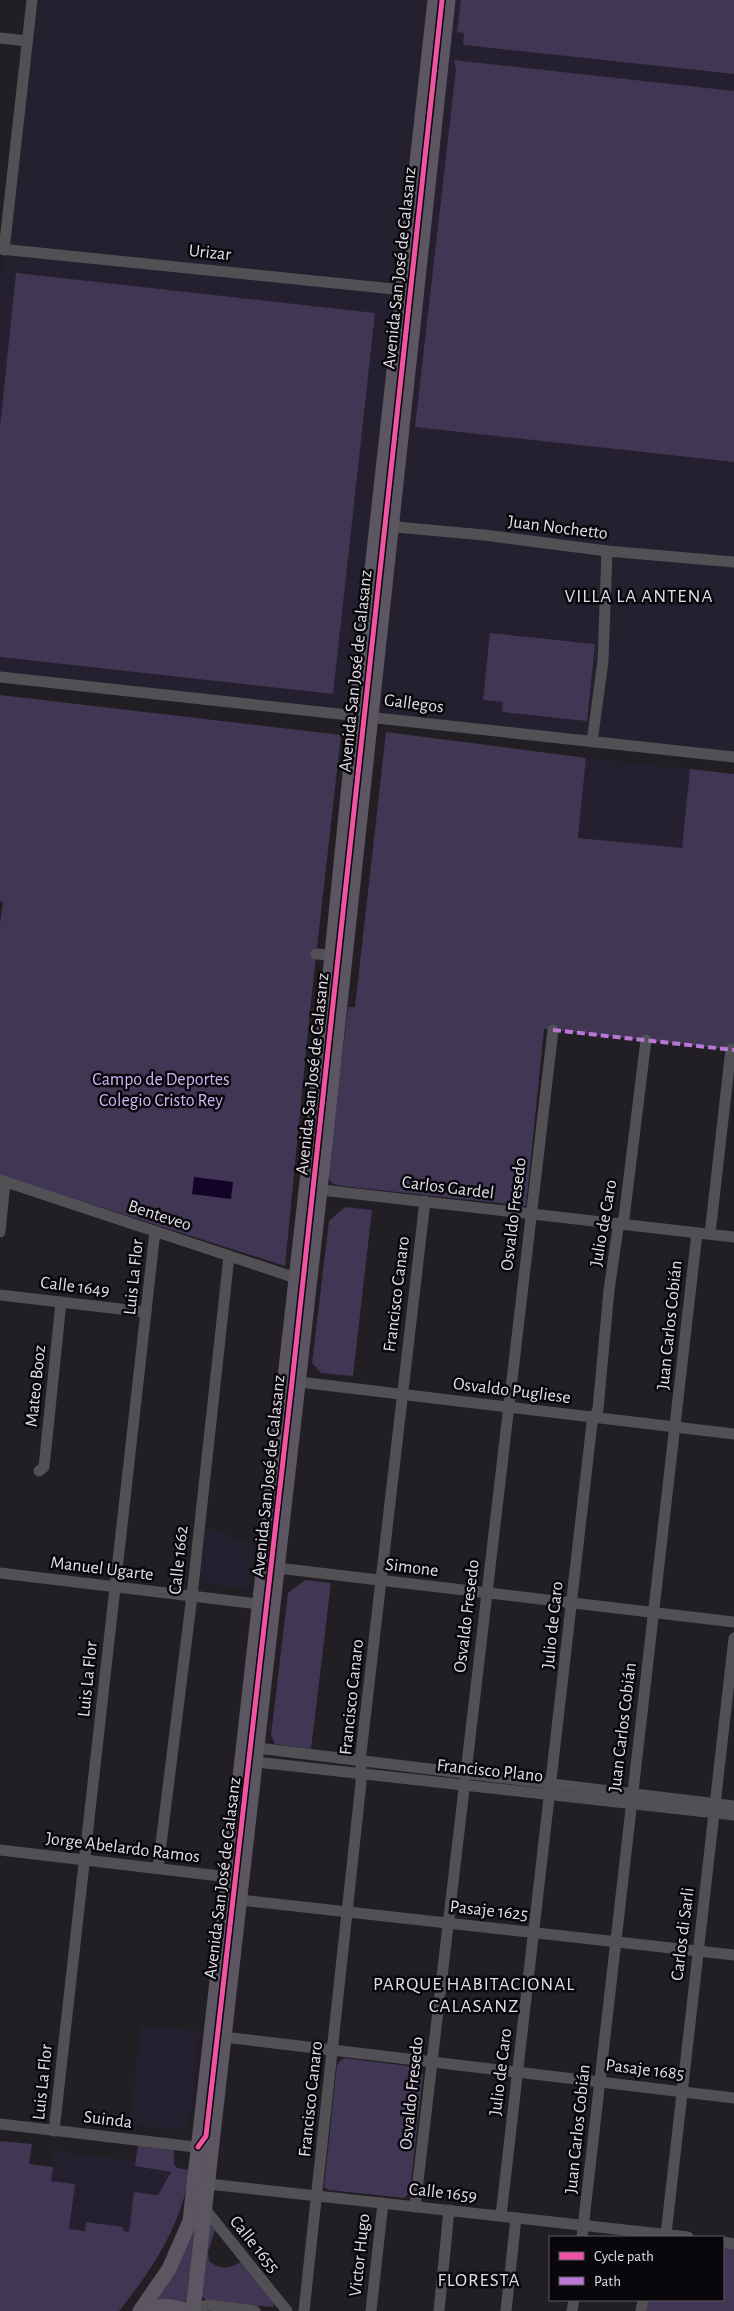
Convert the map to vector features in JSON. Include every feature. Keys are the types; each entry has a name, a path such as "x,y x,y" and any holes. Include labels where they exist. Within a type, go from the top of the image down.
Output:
{"main road":[{"name":"Avenida San José de Calasanz","path":"410,291 435,0"},
{"name":"Avenida San José de Calasanz","path":"313,1189 324,955 356,714 384,526 410,291 448,0"},
{"name":"Avenida San José de Calasanz","path":"190,2310 198,2208 313,1189 371,716 384,526"},
{"name":"Avenida San José de Calasanz","path":"205,2148 224,2037 240,1900 236,1878"},
{"name":"Avenida San José de Calasanz","path":"140,2311 169,2269 198,2208"},
{"path":"146,2311 162,2306 190,2310"}],"street":[{"path":"2,250 32,0"},
{"path":"0,38 27,41"},
{"name":"Urizar","path":"2,250 410,291"},
{"name":"Juan Nochetto","path":"384,526 530,540 608,551 734,562"},
{"path":"592,742 603,661 608,551"},
{"name":"Gallegos","path":"0,676 734,757"},
{"name":"Osvaldo Fresedo","path":"415,2207 553,1030"},
{"name":"Julio de Caro","path":"501,2216 594,1417 598,1409 609,1290 620,1224 624,1218 646,1040"},
{"path":"710,1234 731,1050"},
{"path":"0,1232 3,1181"},
{"name":"Benteveo","path":"3,1181 303,1280"},
{"name":"Carlos Gardel","path":"313,1189 734,1237"},
{"name":"Francisco Canaro","path":"304,2311 348,1912 361,1761 425,1202"},
{"name":"Luis La Flor","path":"54,2131 155,1231"},
{"name":"Juan Carlos Cobián","path":"582,2236 652,1613 676,1426 696,1232"},
{"name":"Calle 1662","path":"158,1868 192,1596 229,1256"},
{"name":"Calle 1649","path":"0,1295 146,1312"},
{"name":"Mateo Booz","path":"39,1471 44,1468 61,1302"},
{"name":"Osvaldo Pugliese","path":"292,1381 734,1434"},
{"name":"Simone","path":"271,1568 734,1622"},
{"name":"Manuel Ugarte","path":"0,1573 267,1605"},
{"name":"Carlos di Sarli","path":"666,2234 734,1638"},
{"name":"Francisco Plano","path":"250,1754 361,1761 465,1773 551,1789 631,1799 714,1808 734,1806"},
{"name":"Francisco Plano","path":"250,1754 361,1774 464,1785 551,1789"},
{"name":"Francisco Plano","path":"714,1808 734,1816"},
{"name":"Jorge Abelardo Ramos","path":"0,1850 236,1878"},
{"name":"Pasaje 1625","path":"240,1900 734,1956"},
{"name":"Pasaje 1685","path":"224,2037 734,2098"},
{"name":"Suinda","path":"0,2124 205,2148"},
{"name":"Calle 1659","path":"201,2184 584,2225 651,2235 666,2234 681,2236"},
{"name":"Victor Hugo","path":"371,2311 383,2203"},
{"name":"Calle 1655","path":"198,2208 287,2311"},
{"path":"439,2311 449,2210"},
{"path":"506,2311 516,2218"},
{"path":"190,2310 208,2305 255,2311"}],"shaded area":[{"path":"32,0 734,0 734,757 0,677 0,286"},
{"path":"586,758 690,769 682,849 578,838"},
{"path":"194,1177 233,1182 231,1199 192,1194"},
{"path":"206,1527 254,1545 249,1589 205,1583 200,1577"},
{"path":"141,2025 199,2032 189,2125 183,2130 130,2125"},
{"path":"54,2151 136,2161 135,2166 172,2171 124,2249 42,2263"}],"green space":[{"path":"461,0 734,0 734,74 463,45 464,33 457,32"},
{"path":"454,60 734,91 734,462 415,427 456,69"},
{"path":"16,273 375,313 333,694 0,657 0,428"},
{"path":"490,633 595,644 587,721 502,712 503,702 483,700"},
{"name":"Campo de Deportes Colegio Cristo Rey","path":"0,695 341,735 311,1001 285,1266 0,1175 0,924 3,902 0,901"},
{"path":"386,732 586,758 578,838 682,848 690,769 734,774 734,1050 544,1029 526,1206 339,1186 331,1182 328,1175 348,1007 355,1007"},
{"path":"345,1207 372,1210 353,1376 321,1373 312,1363 329,1221"},
{"path":"305,1580 331,1583 311,1749 275,1744 271,1735 288,1593"},
{"path":"344,2058 417,2067 423,2074 410,2192 404,2198 329,2190 324,2187 337,2064"},
{"path":"0,2141 32,2144 29,2164 53,2167 51,2181 75,2184 69,2229 85,2231 86,2222 123,2227 123,2231 129,2232 134,2192 158,2195 171,2172 135,2166 138,2145 171,2148 174,2151 174,2164 177,2168 190,2170 180,2209 164,2245 143,2279 119,2311 0,2311"},
{"path":"197,2223 188,2303 156,2299"},
{"path":"210,2224 215,2230 208,2252 209,2261 225,2268 241,2262 274,2303 273,2307 209,2301 203,2298 200,2293"},
{"path":"724,2242 734,2244 734,2311 641,2311 643,2301 724,2301"}],"marked path":[{"path":"553,1030 734,1050"}],"cycle path":[{"path":"198,2147 206,2136 292,1382 442,0"}],"district":[{"name":"VILLA LA ANTENA","path":"639,595"},
{"name":"PARQUE HABITACIONAL CALASANZ","path":"474,1994"},
{"name":"FLORESTA","path":"479,2279"}]}
